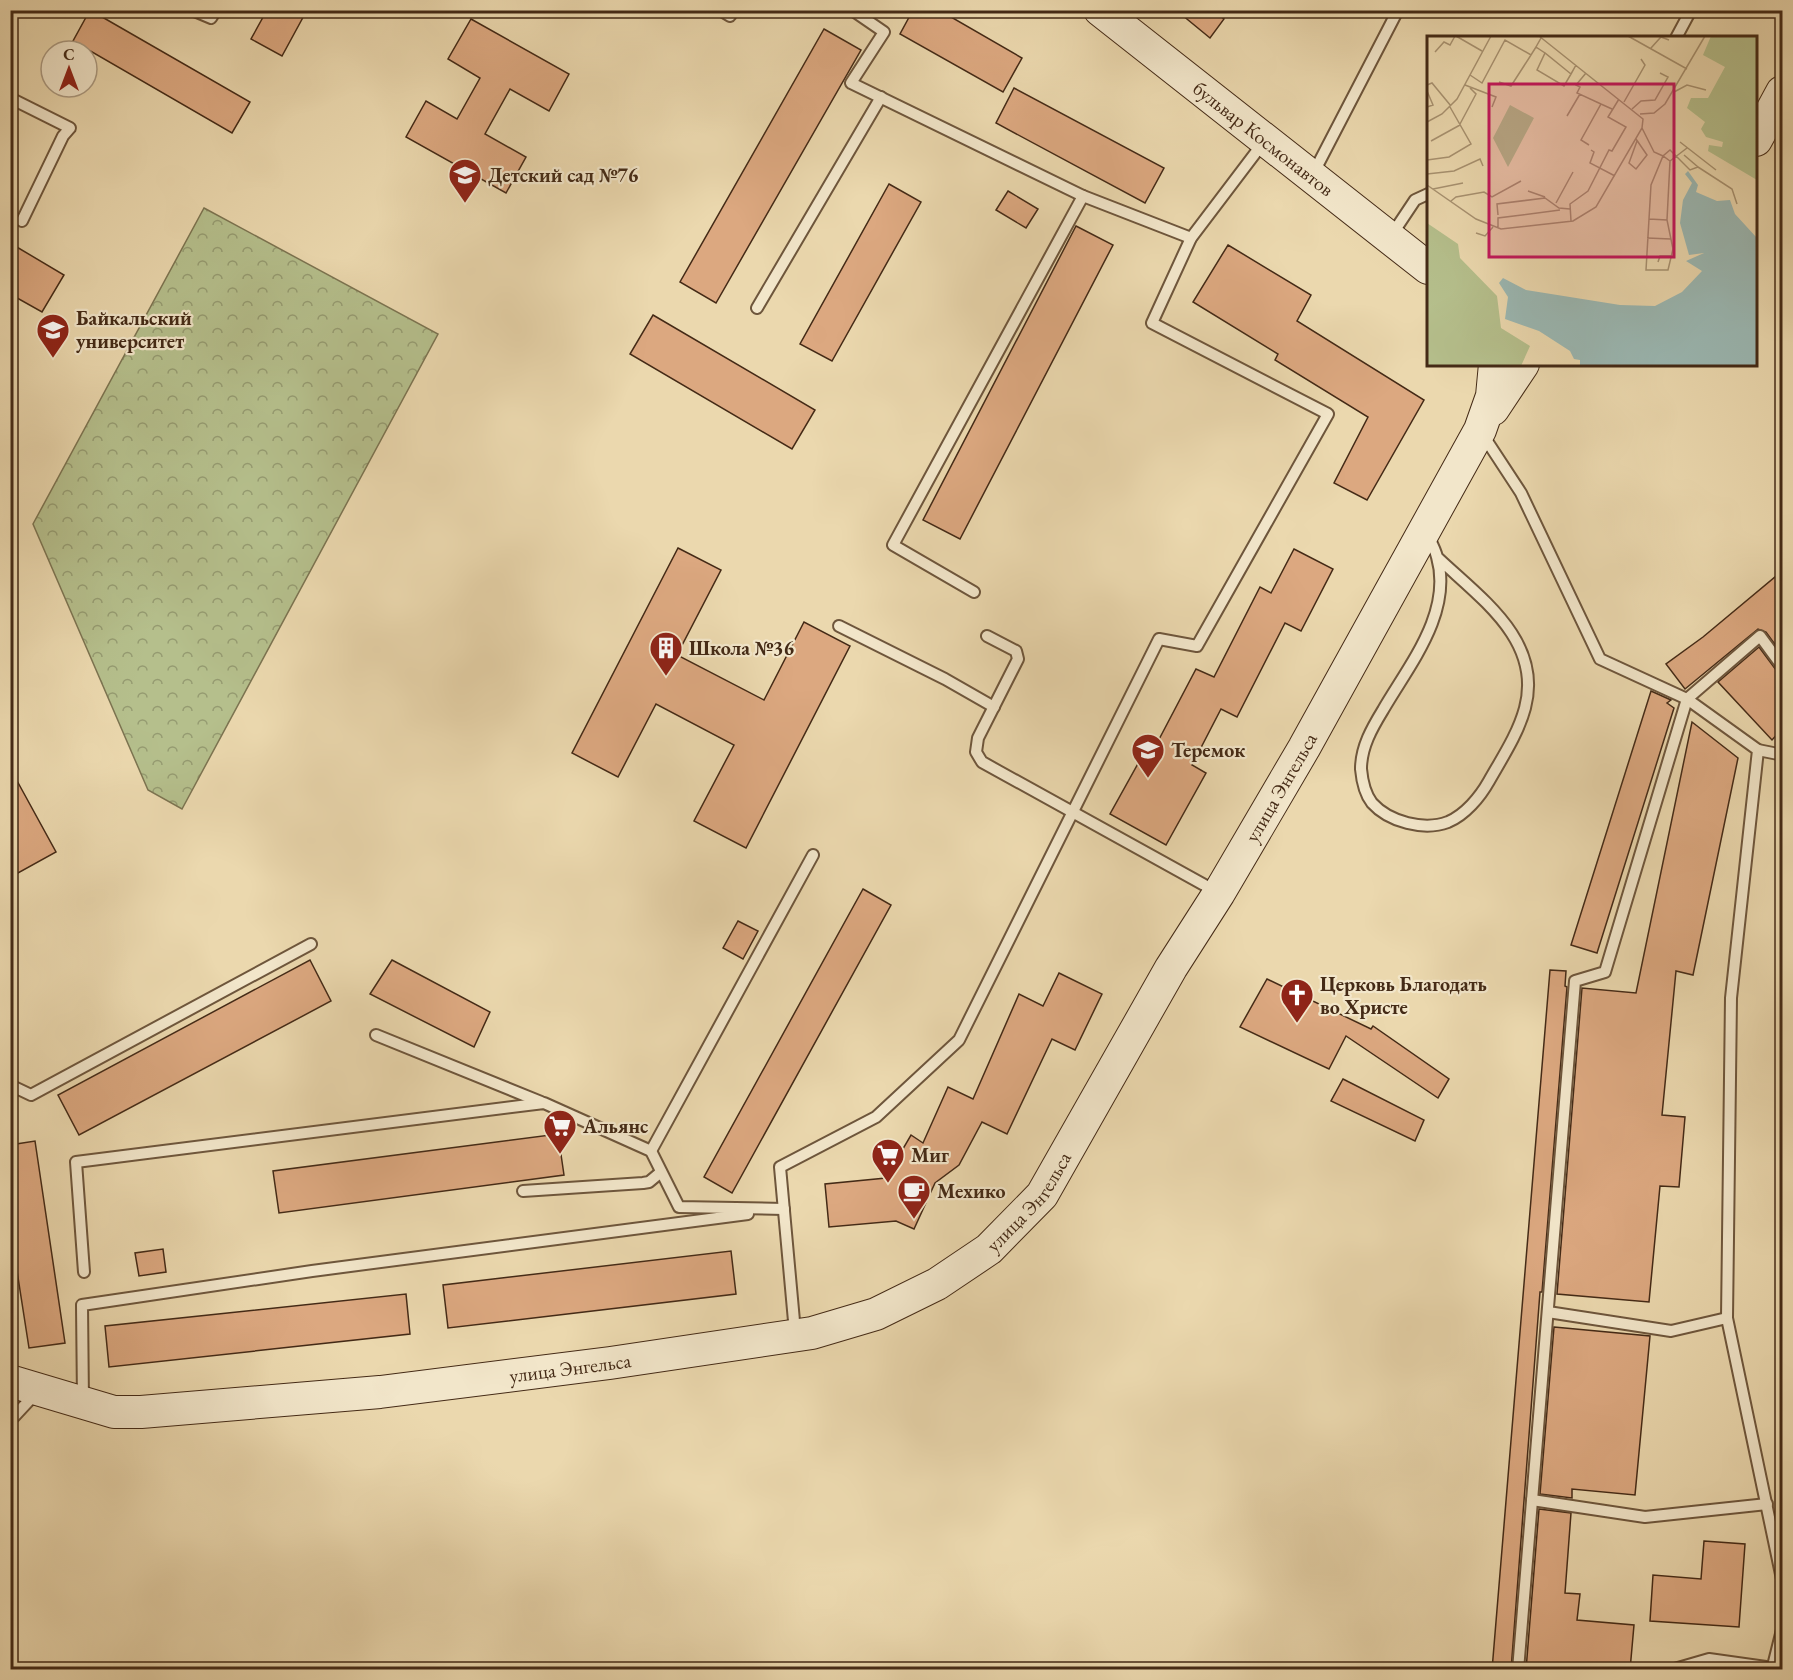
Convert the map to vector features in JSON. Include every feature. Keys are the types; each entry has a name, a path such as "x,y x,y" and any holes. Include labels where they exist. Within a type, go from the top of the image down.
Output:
{"street":[{"name":"бульвар Космонавтов","path":"1100,10 1427,267"},
{"path":"1757,136 1782,92"},
{"name":"улица Энгельса","path":"25,1385 114,1412 141,1412 380,1392 610,1363 812,1333 876,1314 937,1284 989,1248 1042,1195 1171,968 1220,893 1304,748 1480,430 1492,396 1495,366"},
{"path":"1480,430 1522,366"}],"lane":[{"path":"192,10 211,18 216,10"},
{"path":"720,10 730,16 733,10"},
{"path":"852,10 884,32 851,83 1083,196 1191,238"},
{"path":"1312,177 1398,10"},
{"path":"1677,36 1691,10"},
{"path":"756,308 880,97"},
{"path":"10,98 70,128 63,136 22,221"},
{"path":"796,1335 780,1167 876,1117 959,1040 1159,639 1197,646 1328,414 1152,323 1191,238 1265,140"},
{"path":"1390,238 1415,200 1427,194"},
{"path":"974,592 893,545 1083,196"},
{"path":"1480,430 1521,493 1600,658 1687,699 1758,750 1778,754 1782,751"},
{"path":"1425,529 1437,557 1440,581 1438,603 1429,631 1370,731 1363,750 1361,768 1364,785 1372,802 1388,815 1410,824 1429,826 1449,822 1467,810 1484,790 1525,709 1529,686 1526,663 1518,642 1504,622 1437,557"},
{"path":"839,626 945,679 994,707"},
{"path":"987,636 1016,651 1018,658 978,738 976,753 982,762 1220,893"},
{"path":"1518,1670 1575,981 1605,972 1687,699 1760,636 1782,666"},
{"path":"1758,750 1731,998 1727,1318 1782,1579"},
{"path":"651,1151 813,855"},
{"path":"10,1085 31,1095 311,944"},
{"path":"376,1035 544,1103 651,1151 679,1207 784,1209"},
{"path":"84,1272 76,1162 544,1103"},
{"path":"523,1191 643,1183 649,1182 661,1172"},
{"path":"83,1403 82,1305 324,1270 784,1209"},
{"path":"1548,1312 1671,1331 1727,1318"},
{"path":"10,1421 25,1385"},
{"path":"1532,1500 1645,1517 1767,1504"},
{"path":"1671,1670 1709,1659 1773,1669 1782,1630"}],"green space":[{"path":"204,208 438,334 182,809 148,790 33,524"}],"building":[{"path":"90,10 250,102 232,133 99,56 99,39 74,39"},
{"path":"267,10 307,10 282,56 251,39"},
{"path":"913,10 939,10 1022,58 1003,92 900,34"},
{"path":"1176,10 1213,10 1224,19 1210,38"},
{"path":"471,19 569,74 549,111 510,89 485,134 526,157 506,193 406,137 426,101 457,119 480,78 448,59"},
{"path":"824,29 861,50 716,303 680,282"},
{"path":"1014,88 1164,168 1145,203 996,123"},
{"path":"889,184 921,202 832,361 800,344"},
{"path":"1008,191 1038,209 1026,228 996,210"},
{"path":"1076,226 1113,245 960,539 923,520"},
{"path":"10,243 64,275 42,312 10,294"},
{"path":"1228,245 1311,295 1297,321 1424,400 1367,500 1334,483 1368,417 1275,360 1278,354 1193,302"},
{"path":"653,315 815,410 792,449 630,354"},
{"name":"Школа №36","path":"678,548 721,570 677,655 764,700 804,622 850,646 746,848 694,821 734,745 656,704 618,777 572,753"},
{"path":"1294,549 1333,569 1301,631 1285,623 1237,717 1221,709 1192,765 1206,773 1166,845 1110,814 1150,742 1156,745 1196,669 1214,677 1260,587 1271,593"},
{"path":"1782,571 1782,654 1766,632 1758,629 1685,689 1666,664 1703,637"},
{"path":"1759,647 1776,670 1782,673 1782,729 1772,740 1718,682"},
{"path":"1651,691 1671,700 1667,703 1674,708 1597,953 1571,945"},
{"path":"1692,722 1738,758 1693,975 1676,971 1662,1115 1685,1117 1679,1187 1660,1186 1649,1302 1557,1294 1582,988 1636,993"},
{"path":"10,768 56,852 18,873 10,859"},
{"path":"863,889 891,905 732,1193 704,1177"},
{"path":"738,921 758,931 743,959 723,948"},
{"path":"310,960 331,1001 79,1135 58,1095"},
{"path":"392,960 490,1012 474,1047 370,994"},
{"path":"1550,970 1566,971 1565,986 1567,987 1542,1292 1540,1292 1511,1670 1492,1670"},
{"path":"1059,973 1102,994 1075,1050 1052,1039 1007,1134 982,1122 959,1165 935,1183 914,1229 896,1221 829,1227 825,1184 886,1178 911,1135 923,1143 948,1087 973,1099 1019,994 1043,1006"},
{"name":"Церковь Благодать во Христе","path":"1267,979 1371,1029 1373,1026 1449,1079 1438,1098 1346,1036 1329,1069 1240,1027"},
{"path":"1343,1079 1424,1120 1415,1141 1331,1101"},
{"path":"558,1134 564,1175 279,1213 273,1171"},
{"path":"35,1141 65,1343 29,1348 10,1226 10,1145"},
{"path":"163,1249 166,1272 139,1276 135,1253"},
{"path":"731,1251 736,1294 448,1328 443,1285"},
{"path":"406,1294 410,1334 109,1367 105,1326"},
{"path":"1554,1327 1650,1336 1635,1495 1572,1489 1572,1498 1540,1494"},
{"path":"1539,1509 1571,1513 1565,1593 1580,1594 1577,1620 1634,1625 1630,1670 1526,1670"},
{"path":"1704,1541 1745,1544 1739,1627 1650,1621 1653,1575 1701,1579"}],"place":[{"name":"Детский сад №76","path":"465,204"},
{"name":"Байкальский университет","path":"53,359"},
{"name":"Школа №36","path":"666,677"},
{"name":"Теремок","path":"1148,779"},
{"name":"Церковь Благодать во Христе","path":"1297,1024"},
{"name":"Альянс","path":"560,1155"},
{"name":"Миг","path":"888,1184"},
{"name":"Мехико","path":"914,1220"}]}
